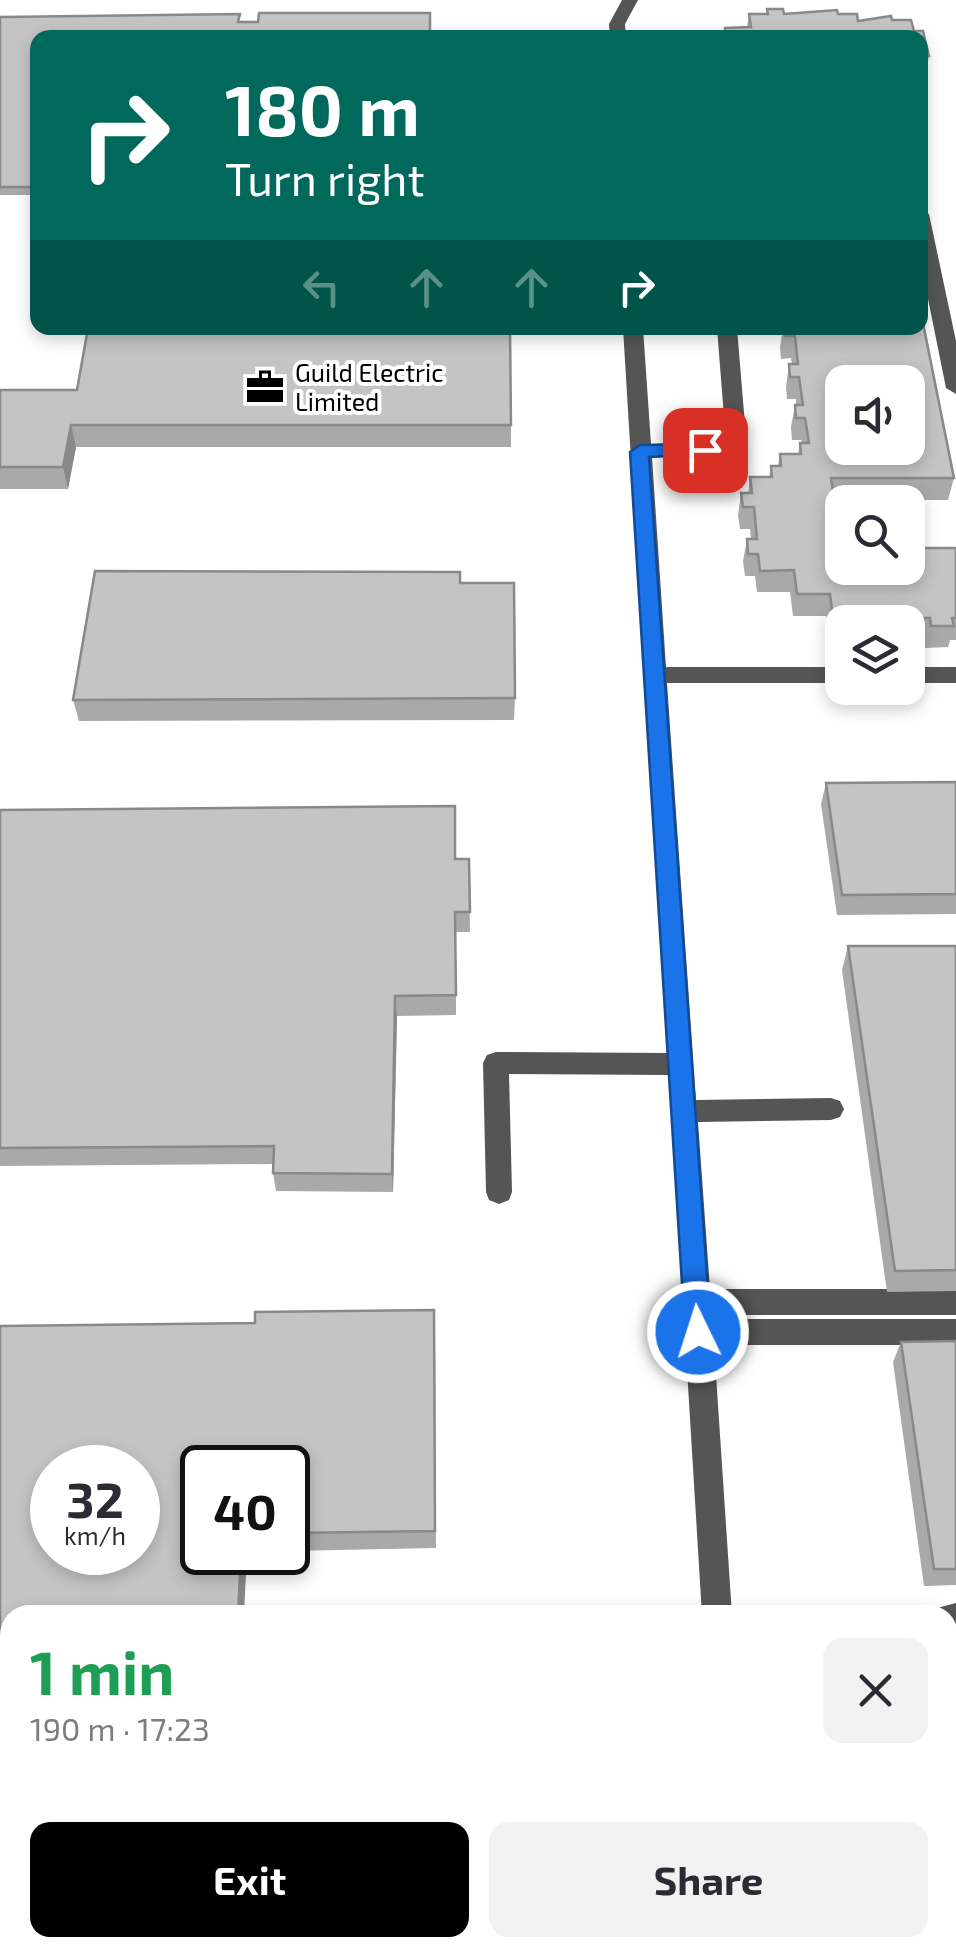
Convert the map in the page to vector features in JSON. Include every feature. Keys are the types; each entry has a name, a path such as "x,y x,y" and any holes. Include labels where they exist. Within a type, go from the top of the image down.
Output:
{"street":[{"path":"617,30 630,0"},
{"path":"928,253 956,388"},
{"path":"633,335 716,1605"},
{"path":"640,452 737,449 727,335"},
{"path":"653,675 825,675"},
{"path":"925,675 956,675"},
{"path":"499,1192 496,1063 678,1064"},
{"path":"683,1111 831,1109"},
{"path":"696,1302 956,1302"},
{"path":"830,1302 834,1332"},
{"path":"698,1332 956,1332"}],"building":[{"path":"767,9 783,9 784,14 837,10 838,14 857,14 858,21 891,16 892,20 911,20 914,30 725,30 751,27 749,14 768,14"},
{"path":"259,13 430,13 430,30 30,30 30,187 0,187 0,17 240,14 238,22 258,22"},
{"path":"87,335 510,335 511,425 71,425 63,467 0,467 0,390 77,390"},
{"path":"785,335 925,335 954,478 831,478 832,485 825,485 825,585 925,585 925,548 956,548 954,626 931,626 930,618 925,618 925,605 831,605 830,594 797,594 794,570 760,571 758,554 748,554 747,539 757,539 754,507 743,507 741,493 752,493 750,477 772,477 771,466 781,466 780,454 801,454 800,443 809,443 805,418 796,418 795,405 803,405 799,377 790,377 789,364 798,364 795,336"},
{"path":"95,571 460,572 460,583 514,583 515,698 73,700"},
{"path":"956,782 956,894 842,895 826,783"},
{"path":"455,806 455,859 469,859 470,912 455,912 456,995 395,996 392,1174 273,1173 274,1146 0,1148 0,810"},
{"path":"848,946 956,946 956,1270 895,1271"},
{"path":"434,1310 435,1531 310,1533 310,1445 180,1445 180,1575 240,1575 238,1605 0,1605 0,1326 255,1323 255,1312"},
{"path":"956,1341 956,1569 934,1569 901,1342"}],"place":[{"name":"Guild Electric Limited","path":"265,387"}],"route":[{"path":"698,1332 640,452 705,450"}]}
